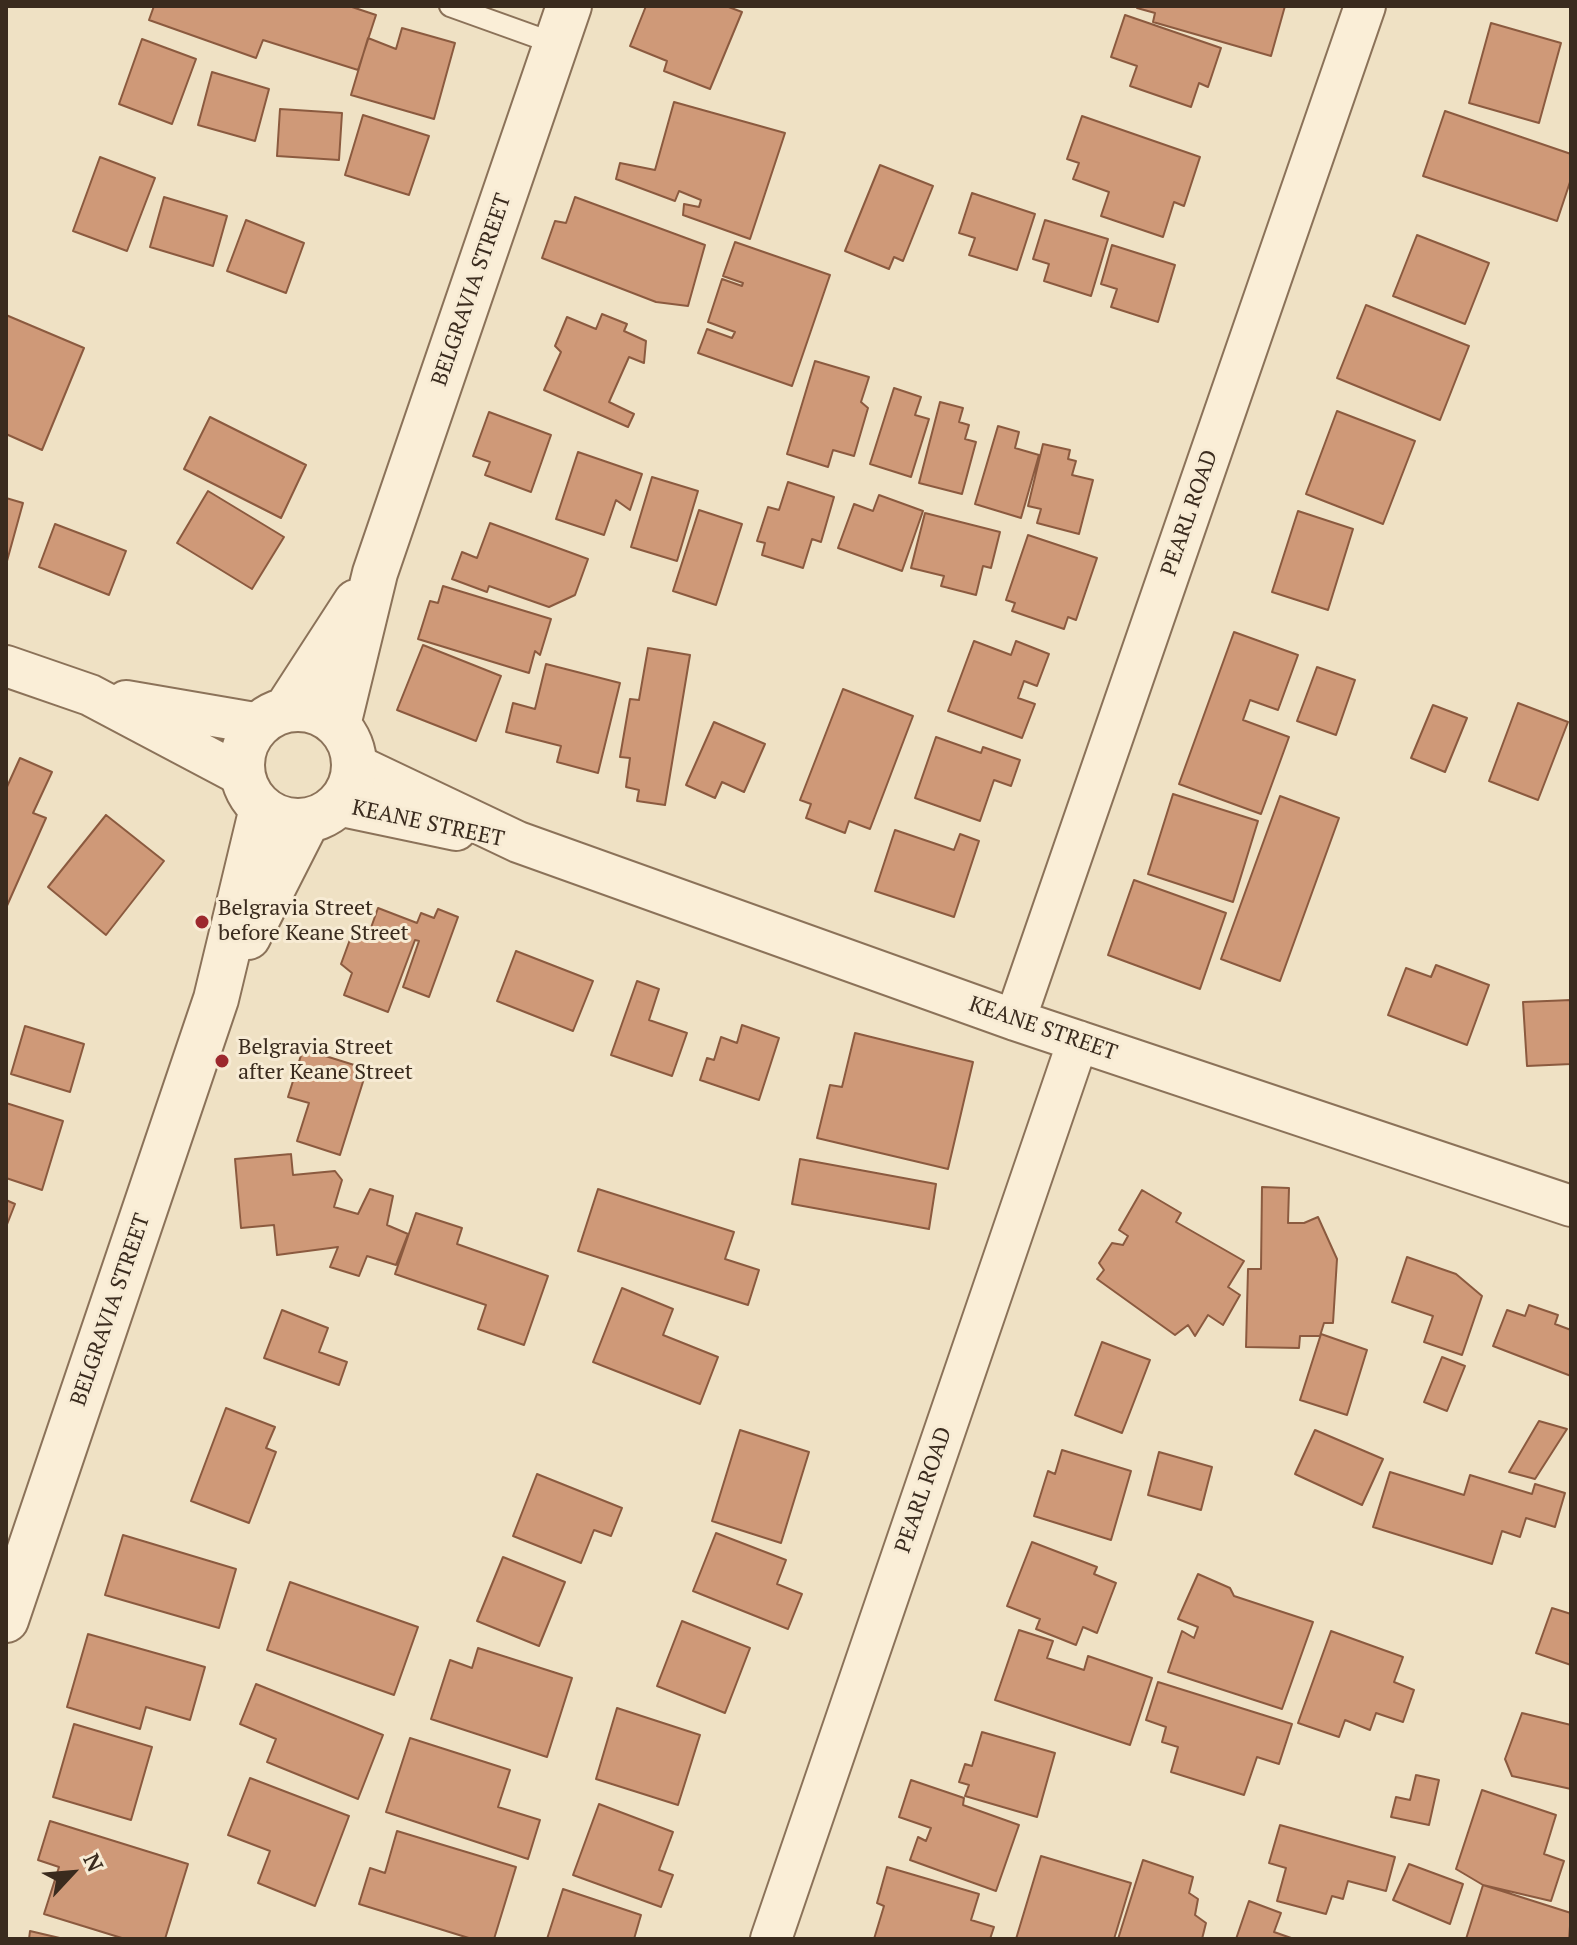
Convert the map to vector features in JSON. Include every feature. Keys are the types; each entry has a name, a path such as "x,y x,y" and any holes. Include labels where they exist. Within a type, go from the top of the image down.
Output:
{"street":[{"name":"PEARL ROAD","path":"1015,1020 1365,6"},
{"name":"BELGRAVIA STREET","path":"346,745 375,573 563,25"},
{"name":"BELGRAVIA STREET","path":"273,717 375,573"},
{"path":"6,666 90,695 252,792 271,815 283,819 322,813 346,793 352,779 346,745 326,717 300,709 273,717 251,735 244,748 242,762 252,792"},
{"path":"90,695 273,717"},
{"name":"KEANE STREET","path":"346,745 518,842 1015,1020 1571,1206"},
{"name":"BELGRAVIA STREET","path":"6,1620 216,999 252,792"},
{"name":"BELGRAVIA STREET","path":"216,999 322,813"},
{"name":"KEANE STREET","path":"322,813 518,842"},
{"name":"PEARL ROAD","path":"771,1939 1078,1041"}],"lane":[{"path":"450,6 563,25"}],"building":[{"path":"154,6 349,6 376,15 358,70 263,40 256,58 149,20"},
{"path":"646,6 726,6 742,12 710,89 664,71 667,61 630,46"},
{"path":"1137,6 1285,6 1271,56 1153,22 1155,13"},
{"path":"1125,15 1221,48 1208,87 1199,83 1191,107 1130,86 1137,66 1111,57"},
{"path":"1491,23 1561,43 1539,123 1469,103"},
{"path":"402,28 455,43 434,119 351,95 368,38 396,49"},
{"path":"142,39 196,59 172,124 119,104"},
{"path":"212,72 269,89 255,141 198,125"},
{"path":"674,102 785,133 750,239 683,215 684,204 699,207 701,200 679,191 675,201 616,179 620,163 655,170"},
{"path":"280,109 342,113 339,160 277,156"},
{"path":"1445,111 1571,154 1571,179 1557,221 1423,176"},
{"path":"363,115 429,136 409,195 345,175"},
{"path":"1082,116 1200,157 1184,206 1174,202 1163,237 1101,216 1109,192 1073,179 1079,163 1067,159"},
{"path":"100,157 155,178 127,251 73,231"},
{"path":"880,165 933,186 903,261 894,257 889,269 845,251"},
{"path":"972,193 1035,214 1017,270 969,255 975,238 959,233"},
{"path":"164,197 227,216 213,266 150,247"},
{"path":"575,197 705,245 688,306 656,302 542,258 555,221 566,223"},
{"path":"246,220 304,243 286,293 227,271"},
{"path":"1045,220 1108,239 1091,296 1044,281 1049,264 1033,259"},
{"path":"1417,235 1489,263 1465,324 1393,296"},
{"path":"735,242 830,275 792,386 698,353 707,329 732,338 735,332 708,322 722,279 742,286 743,283 723,276"},
{"path":"1112,245 1175,265 1158,322 1111,307 1117,289 1101,284"},
{"path":"1366,305 1469,346 1440,420 1337,378"},
{"path":"602,314 627,324 624,331 646,341 644,363 629,357 609,402 634,414 628,427 544,390 561,352 555,346 567,317 596,329"},
{"path":"6,315 84,348 42,450 6,434"},
{"path":"815,361 869,377 861,402 868,408 854,456 833,450 828,467 787,454"},
{"path":"894,388 921,397 915,415 929,419 911,477 870,464"},
{"path":"940,402 963,408 959,422 969,425 965,439 976,442 962,494 919,483"},
{"path":"1337,411 1415,441 1383,524 1306,494"},
{"path":"489,412 551,435 531,492 485,475 490,462 473,456"},
{"path":"210,417 306,465 281,518 184,469"},
{"path":"998,426 1019,432 1015,448 1039,455 1021,518 975,504"},
{"path":"1043,444 1070,450 1068,459 1076,461 1072,475 1093,480 1079,534 1037,523 1041,509 1028,506"},
{"path":"578,452 642,474 630,510 616,500 604,535 556,519"},
{"path":"652,477 698,491 677,561 631,547"},
{"path":"788,482 834,497 821,542 812,539 803,568 762,555 765,543 757,541 768,507 779,510"},
{"path":"208,491 284,537 252,589 177,543"},
{"path":"879,495 923,511 902,571 838,548 854,504 873,511"},
{"path":"6,498 23,503 7,561 6,560"},
{"path":"699,510 742,524 716,605 673,591"},
{"path":"1298,511 1353,529 1328,610 1272,592"},
{"path":"925,513 1000,532 991,568 983,566 976,595 941,586 944,576 911,568"},
{"path":"490,523 588,559 575,595 549,607 489,586 487,592 452,579 462,552 477,558"},
{"path":"55,524 126,551 109,595 39,567"},
{"path":"1028,535 1097,558 1076,620 1068,617 1064,629 1012,611 1015,603 1006,600"},
{"path":"443,586 551,619 540,655 535,651 529,673 418,639 430,601 438,603"},
{"path":"1234,632 1298,655 1278,710 1250,700 1243,720 1289,737 1261,814 1179,784"},
{"path":"974,641 1011,655 1016,641 1049,654 1037,686 1024,681 1018,698 1035,704 1022,738 948,711"},
{"path":"423,645 501,676 476,741 397,710"},
{"path":"648,648 690,655 665,805 637,801 639,790 626,787 630,758 620,757 630,699 639,700"},
{"path":"546,664 620,683 598,773 557,762 561,746 506,732 513,703 535,709"},
{"path":"1317,667 1355,680 1336,735 1297,721"},
{"path":"843,689 913,716 870,829 849,821 845,833 806,818 811,804 800,800"},
{"path":"1518,703 1568,722 1538,800 1489,781"},
{"path":"1433,705 1467,718 1445,772 1411,758"},
{"path":"714,722 765,744 744,792 722,782 715,798 686,785"},
{"path":"936,737 981,753 983,747 1020,760 1011,786 994,780 980,821 915,798"},
{"path":"20,758 52,772 33,813 46,818 6,908 6,789"},
{"path":"1173,794 1258,821 1233,902 1148,874"},
{"path":"1280,796 1339,818 1280,981 1221,959"},
{"path":"106,815 164,861 106,935 48,887"},
{"path":"895,830 954,850 960,834 979,841 954,917 875,891"},
{"path":"1134,880 1226,913 1200,989 1108,955"},
{"path":"378,908 417,923 421,913 434,918 438,909 458,917 429,997 403,987 419,941 415,940 388,1012 344,995 352,973 341,964 352,934 367,939"},
{"path":"516,951 593,981 573,1031 497,1001"},
{"path":"1436,965 1489,985 1467,1045 1388,1015 1406,968 1431,977"},
{"path":"637,981 659,989 649,1020 687,1033 672,1076 611,1055"},
{"path":"1571,1000 1571,1064 1527,1066 1523,1002"},
{"path":"742,1025 779,1038 759,1100 700,1080 707,1058 714,1060 721,1037 737,1043"},
{"path":"25,1026 84,1044 70,1092 11,1074"},
{"path":"855,1033 973,1062 948,1169 817,1138 830,1085 842,1087"},
{"path":"303,1049 367,1069 340,1155 297,1141 309,1103 288,1097"},
{"path":"6,1103 63,1121 42,1190 6,1178"},
{"path":"291,1154 293,1175 335,1171 342,1180 334,1207 358,1214 370,1189 393,1196 387,1225 408,1234 396,1265 367,1256 359,1276 330,1267 338,1247 277,1255 274,1225 241,1228 235,1159"},
{"path":"800,1159 936,1184 929,1229 792,1204"},
{"path":"1262,1187 1289,1188 1288,1223 1304,1223 1318,1217 1337,1259 1333,1323 1324,1323 1320,1336 1300,1336 1299,1348 1246,1347 1248,1269 1261,1269"},
{"path":"598,1189 734,1232 725,1259 759,1270 748,1305 578,1251"},
{"path":"1142,1190 1181,1213 1176,1222 1244,1261 1228,1287 1240,1295 1223,1325 1208,1315 1195,1336 1188,1325 1175,1335 1097,1279 1104,1270 1099,1263 1112,1243 1123,1245 1128,1236 1119,1230"},
{"path":"6,1200 15,1204 6,1227"},
{"path":"416,1213 462,1228 457,1244 548,1276 524,1345 478,1329 486,1305 395,1274"},
{"path":"1407,1257 1456,1274 1482,1296 1462,1355 1424,1342 1433,1316 1392,1302"},
{"path":"622,1288 673,1309 663,1335 718,1357 700,1404 593,1362"},
{"path":"1529,1305 1558,1315 1555,1324 1571,1330 1571,1376 1493,1346 1507,1310 1525,1316"},
{"path":"282,1310 328,1328 319,1352 347,1362 339,1385 264,1358"},
{"path":"1321,1334 1367,1350 1347,1415 1300,1400"},
{"path":"1102,1342 1150,1360 1122,1433 1075,1415"},
{"path":"1442,1357 1465,1366 1447,1411 1424,1402"},
{"path":"226,1408 275,1427 266,1448 276,1452 249,1523 191,1501"},
{"path":"1539,1421 1567,1429 1535,1479 1509,1472"},
{"path":"740,1430 809,1452 781,1543 712,1521"},
{"path":"1315,1430 1383,1459 1362,1505 1295,1474"},
{"path":"1062,1450 1131,1471 1111,1540 1034,1516 1048,1471 1055,1474"},
{"path":"1159,1452 1212,1467 1201,1510 1148,1495"},
{"path":"1390,1472 1464,1495 1470,1475 1532,1494 1535,1484 1565,1493 1555,1527 1526,1518 1520,1537 1502,1531 1492,1564 1373,1527"},
{"path":"537,1474 622,1508 611,1536 594,1530 581,1563 513,1536"},
{"path":"716,1533 786,1560 777,1584 802,1594 788,1629 693,1591"},
{"path":"123,1535 236,1569 219,1628 105,1595"},
{"path":"1032,1542 1097,1567 1094,1574 1116,1583 1097,1633 1083,1627 1076,1645 1036,1629 1040,1619 1007,1606"},
{"path":"503,1557 565,1582 539,1646 477,1621"},
{"path":"1198,1574 1230,1588 1234,1596 1313,1622 1282,1709 1168,1672 1182,1631 1194,1638 1198,1627 1178,1619"},
{"path":"290,1582 418,1627 394,1695 267,1650"},
{"path":"1552,1608 1571,1614 1571,1665 1536,1653"},
{"path":"682,1621 750,1648 725,1713 657,1686"},
{"path":"1019,1630 1053,1641 1047,1658 1084,1670 1088,1656 1152,1678 1130,1745 995,1700"},
{"path":"1331,1631 1403,1657 1394,1682 1414,1690 1403,1722 1376,1713 1370,1730 1345,1720 1339,1737 1298,1723"},
{"path":"88,1634 205,1667 190,1720 146,1707 140,1729 67,1707"},
{"path":"478,1648 572,1678 547,1757 431,1719 450,1660 472,1668"},
{"path":"1158,1682 1292,1724 1279,1764 1257,1757 1244,1795 1171,1772 1178,1747 1162,1742 1166,1727 1146,1720"},
{"path":"256,1684 383,1735 358,1799 267,1762 276,1739 240,1724"},
{"path":"617,1708 700,1735 678,1805 596,1779"},
{"path":"1522,1713 1571,1725 1571,1789 1512,1776 1505,1759"},
{"path":"74,1724 152,1747 131,1820 53,1797"},
{"path":"982,1732 1055,1753 1037,1817 965,1796 969,1785 959,1782 965,1764 972,1766"},
{"path":"410,1738 510,1770 498,1807 540,1820 528,1859 386,1812"},
{"path":"1416,1775 1439,1780 1429,1825 1391,1817 1396,1797 1410,1800"},
{"path":"250,1778 349,1816 315,1906 258,1883 270,1851 228,1835"},
{"path":"911,1780 964,1798 963,1805 1019,1825 996,1891 910,1860 918,1837 926,1841 931,1828 899,1817"},
{"path":"1482,1790 1556,1815 1544,1854 1564,1861 1551,1901 1483,1885 1456,1869"},
{"path":"599,1804 673,1832 659,1870 673,1875 661,1907 573,1875"},
{"path":"50,1821 188,1864 165,1939 125,1939 44,1914 59,1867 38,1860"},
{"path":"1280,1825 1395,1857 1386,1891 1348,1881 1343,1899 1332,1896 1326,1914 1277,1901 1286,1868 1269,1863"},
{"path":"397,1831 516,1867 494,1939 472,1939 359,1904 370,1868 385,1873"},
{"path":"1041,1856 1131,1883 1114,1939 1016,1939"},
{"path":"1143,1860 1193,1877 1189,1893 1198,1899 1195,1915 1206,1923 1202,1939 1118,1939"},
{"path":"1409,1864 1463,1884 1450,1924 1393,1900"},
{"path":"887,1867 979,1894 971,1920 994,1927 990,1939 874,1939 884,1906 877,1903"},
{"path":"1483,1885 1571,1913 1569,1939 1466,1939"},
{"path":"563,1889 641,1915 634,1939 547,1939"},
{"path":"1249,1901 1281,1913 1274,1932 1294,1939 1236,1939"},
{"path":"30,1931 64,1939 29,1939"}],"place":[{"name":"Belgravia Street before Keane Street","path":"202,922"},
{"name":"Belgravia Street after Keane Street","path":"222,1061"}]}
